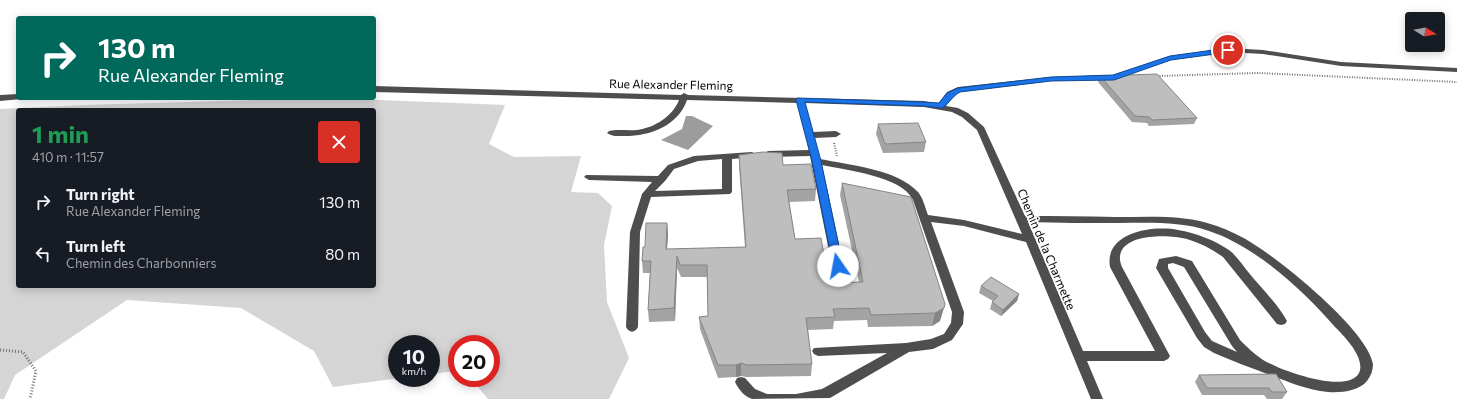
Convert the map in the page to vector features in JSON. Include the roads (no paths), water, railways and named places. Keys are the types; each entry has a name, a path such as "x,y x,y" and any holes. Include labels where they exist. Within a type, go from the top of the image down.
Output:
{"street":[{"path":"941,106 950,94 958,90 968,88 1051,79 1114,77 1170,58 1228,50 1263,52 1335,64 1457,70"},
{"name":"Rue Alexander Fleming","path":"376,89 684,96 924,104 941,106 965,115"},
{"path":"612,133 642,133 652,131 663,124 680,107 684,96"},
{"path":"0,98 16,97"},
{"path":"800,100 815,157 841,281"},
{"name":"Chemin de la Charmette","path":"965,115 981,129 1021,219 1097,399"},
{"path":"809,135 836,134"},
{"path":"647,194 727,192 727,156"},
{"path":"632,327 635,232 647,194 672,167 691,160 708,157 815,157 882,176 901,183 915,196 958,312 957,324 948,337 933,344 907,347 818,350"},
{"path":"589,177 662,179"},
{"path":"924,218 960,222 1030,240"},
{"path":"1021,219 1175,221 1211,228 1231,235 1247,244 1276,265 1329,313 1362,351 1366,358 1368,370 1362,381 1354,384 1348,386 1324,386 1296,380 1218,350 1208,344 1201,335 1162,268 1163,262 1172,259 1188,264 1236,343 1244,352 1267,368"},
{"path":"1078,356 1164,356 1116,266 1114,258 1115,250 1122,244 1130,239 1151,232 1177,233 1205,241 1216,246 1227,254 1281,321"},
{"path":"741,382 750,393 767,399 796,398 826,394 907,347"}]}
